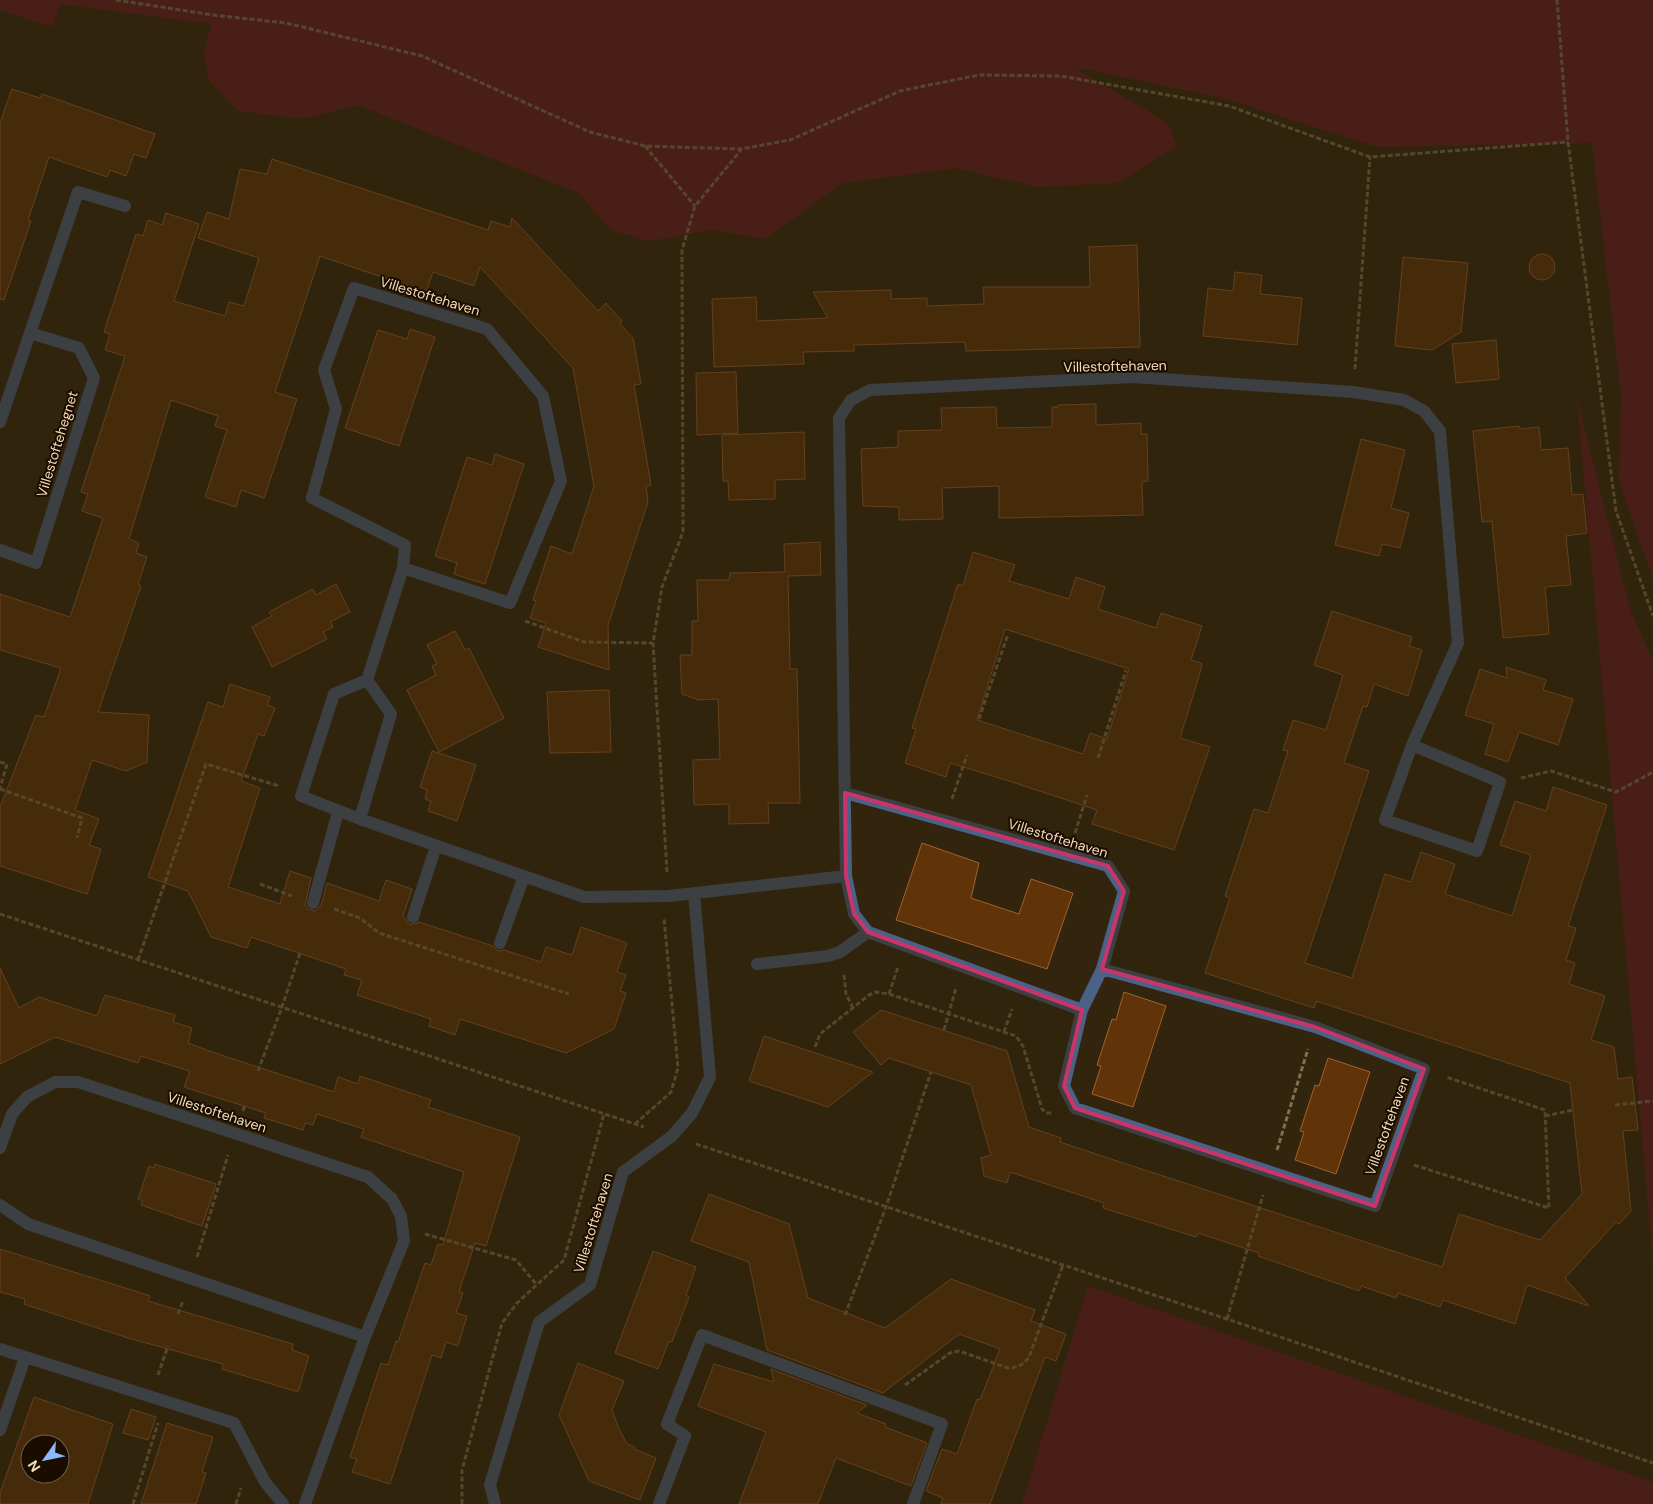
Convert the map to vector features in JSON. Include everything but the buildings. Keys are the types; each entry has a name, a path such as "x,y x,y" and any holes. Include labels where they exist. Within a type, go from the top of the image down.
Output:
{"street":[{"path":"0,422 78,192 125,206"},
{"name":"Villestoftehaven","path":"367,680 403,568 405,545 312,498 336,410 324,370 354,288 487,330 543,396 561,481 510,603"},
{"name":"Villestoftehegnet","path":"0,550 36,563 94,378 79,348 30,333"},
{"name":"Villestoftehaven","path":"868,932 854,914 846,876 839,418 851,400 870,390 1133,377 1353,392 1404,400 1424,411 1440,431 1458,643 1412,745 1385,820 1477,851 1500,782"},
{"path":"403,568 510,603"},
{"path":"360,819 391,714 367,680 334,694 301,796 338,812 584,897 669,896 846,876"},
{"path":"1412,745 1500,782"},
{"name":"Villestoftehaven","path":"845,793 1108,866 1124,891 1102,970 1315,1027 1424,1069 1375,1206 1075,1108"},
{"path":"313,904 338,812"},
{"path":"413,916 436,846"},
{"path":"500,943 524,876"},
{"name":"Villestoftehaven","path":"496,1504 490,1485 539,1322 590,1285 623,1172 672,1136 692,1113 710,1077 694,893"},
{"path":"757,964 828,956 840,952 868,932 1082,1010"},
{"path":"1075,1108 1064,1086 1082,1010 1102,970"},
{"name":"Villestoftehaven","path":"0,1148 12,1114 27,1097 55,1082 78,1082 368,1177 392,1199 401,1216 404,1241 365,1337 305,1504"},
{"path":"0,1205 28,1224 365,1337"},
{"path":"659,1504 685,1436 667,1424 702,1335 942,1424 913,1504"},
{"path":"0,1349 234,1423 265,1482 283,1504"},
{"path":"0,1430 25,1358"}],"path":[{"path":"116,0 286,24 422,56 590,132 645,146 741,149 790,140 900,91 979,74 1061,76 1229,106 1370,157 1568,142"},
{"path":"1558,0 1568,142 1616,511 1653,616"},
{"path":"645,146 695,206"},
{"path":"634,1124 671,1092 678,1068 663,920 669,896 653,643 662,587 684,532 682,250 695,206 741,149"},
{"path":"1353,392 1370,157"},
{"path":"510,603 525,621 584,642 653,643"},
{"path":"979,719 1008,634"},
{"path":"1098,758 1126,670"},
{"path":"945,821 967,755"},
{"path":"0,762 7,764 0,788 82,818 77,838"},
{"path":"138,960 206,764 302,793"},
{"path":"1500,782 1551,771 1616,792 1653,772"},
{"path":"1067,854 1087,795"},
{"path":"0,914 886,1206 1653,1463"},
{"path":"840,952 846,994 853,1008"},
{"path":"258,1071 300,953"},
{"path":"944,1030 962,966"},
{"path":"815,1047 820,1034 876,992 949,1013 1016,1036 1023,1046 1042,1109 1046,1113 1051,1114 1075,1108"},
{"path":"1392,1159 1549,1208 1545,1110 1424,1069"},
{"path":"845,1315 886,1206 931,1072"},
{"path":"1615,1105 1653,1101"},
{"path":"178,1314 245,1104"},
{"path":"1545,1116 1572,1110"},
{"path":"402,1227 516,1260 537,1285"},
{"path":"882,1402 950,1353 967,1352 1008,1368 1016,1368 1025,1363 1029,1357 1063,1265"},
{"path":"151,1397 168,1346"},
{"path":"133,1504 164,1402"}],"highlighted area":[{"path":"845,793 1108,866 1124,891 1102,969 1315,1027 1424,1069 1375,1206 1075,1108 1064,1086 1082,1010 868,932 854,914 846,876"}],"shaded area":[{"path":"0,0 1653,0 1653,579 1619,482 1621,396 1592,143 1377,147 1224,98 1073,67 1168,123 1177,146 1118,183 1037,187 957,168 843,183 765,239 713,230 650,241 610,230 579,193 358,105 301,119 238,111 210,82 203,53 212,24 60,4 53,27 0,10"},
{"path":"1577,398 1630,609 1653,661 1653,1262"},
{"path":"1088,1286 1653,1482 1653,1504 1022,1504"}]}
